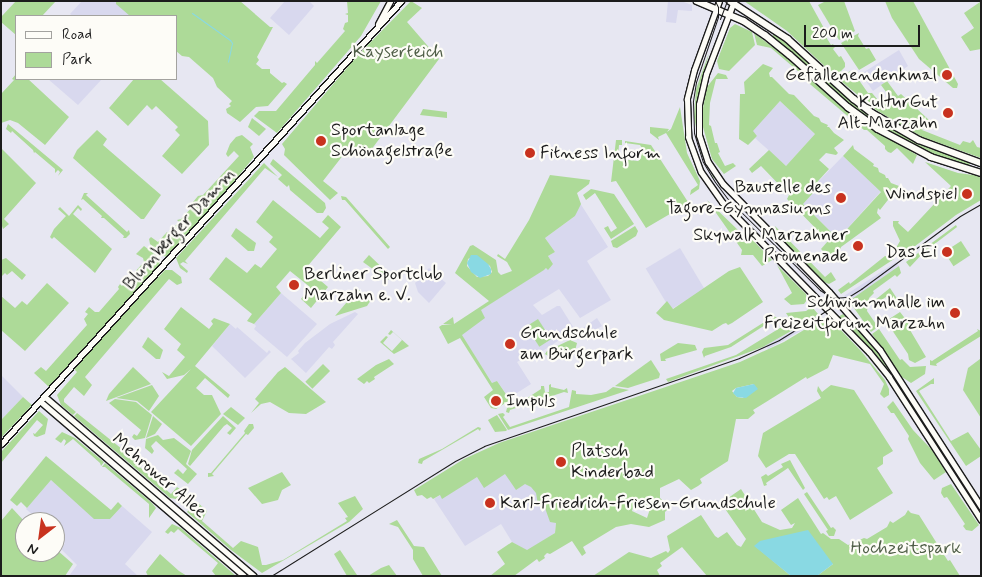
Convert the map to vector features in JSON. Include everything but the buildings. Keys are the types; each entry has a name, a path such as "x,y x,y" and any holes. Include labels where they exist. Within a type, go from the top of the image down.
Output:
{"main road":[{"name":"Blumberger Damm","path":"375,31 390,1"},
{"name":"Blumberger Damm","path":"1,444 401,1"},
{"path":"698,1 729,14 765,35 839,100 878,129 932,157 981,173"},
{"path":"718,1 691,79 687,99 688,137 701,172 722,202 873,357 892,380 981,520"},
{"path":"981,163 919,140 872,113 770,26 732,2 706,74 699,104 699,135 708,162 723,184 829,292 875,344 981,507"},
{"path":"765,35 770,26"},
{"name":"Mehrower Allee","path":"43,399 244,576"},
{"name":"Mehrower Allee","path":"43,399 254,576"}],"shaded area":[{"path":"82,1 117,1 132,15 72,15 70,14"},
{"path":"285,1 309,1 314,6 289,35 270,18"},
{"path":"668,1 681,1 692,5 692,11 678,10 676,23 666,22"},
{"path":"899,50 908,66 873,91 861,74"},
{"path":"49,80 101,80 78,105"},
{"path":"780,101 815,134 786,166 755,138 757,136 752,131"},
{"name":"Baustelle des Tagore-Gymnasiums","path":"843,156 881,191 838,239 803,204 813,193 810,190"},
{"path":"580,203 608,247 587,261 611,300 580,318 559,289 533,305 542,315 560,306 575,330 541,352 539,349 517,362 531,384 509,398 497,381 493,384 461,335 480,310 553,264 548,256 555,252 545,238 575,216"},
{"path":"680,248 705,289 670,310 646,269"},
{"path":"896,262 899,266 863,293 849,301 844,296"},
{"path":"429,268 446,283 429,303 418,292 415,283"},
{"path":"281,293 317,324 287,357 254,329 256,326 254,324"},
{"path":"355,312 358,314 333,342 335,345 332,349 329,347 306,373 291,359 299,353 298,351 305,343 330,324"},
{"path":"818,314 822,319 768,349 766,345 805,325"},
{"path":"597,318 602,326 584,336 580,330"},
{"path":"230,324 236,329 237,327 267,353 269,350 271,352 245,378 212,346"},
{"path":"1,375 23,397 1,420"},
{"name":"Karl-Friedrich-Friesen-Grundschule","path":"506,454 535,489 556,523 555,533 527,551 512,542 501,524 465,546 434,499"},
{"path":"51,480 90,514 110,519 122,506 152,532 125,564 138,576 69,576 77,565 65,553 65,512 29,512 26,509"}],"green space":[{"path":"16,1 56,1 43,15 15,15 15,34 1,22 1,17"},
{"path":"116,1 240,1 270,27 273,27 257,57 259,60 256,64 262,69 270,69 270,73 282,83 287,84 268,106 256,107 240,122 227,113 226,109 231,106 229,104 232,101 217,87 213,78 189,57 182,56 178,53 178,15 129,15 116,4"},
{"path":"347,1 381,1 361,36 277,133 254,116 259,111 276,111 315,65 315,61 317,63 345,31 343,29 345,23 348,22 348,15 345,14 348,13"},
{"name":"Kayserteich","path":"411,1 422,8 407,22 439,59 371,150 365,155 351,145 323,181 338,193 330,200 284,155 285,149 282,144 358,55"},
{"path":"744,1 809,1 825,30 823,32 831,45 833,44 835,47 833,49 839,57 841,56 845,67 838,74 833,74 787,31"},
{"path":"826,1 844,1 855,31 839,40 818,5"},
{"path":"885,1 913,1 958,84 957,88 953,88 919,59 892,18"},
{"path":"980,2 981,49 970,51 961,37 974,28 964,13"},
{"path":"735,24 752,32 755,45 729,71 719,69 717,61 730,28"},
{"path":"754,33 806,74 803,78 798,75 799,72 771,48 757,45"},
{"path":"859,33 858,36 866,49 869,48 876,60 859,70 841,43"},
{"path":"773,35 795,48 844,94 881,121 933,149 970,162 969,168 918,149 866,119 773,39"},
{"path":"709,53 697,103 696,124 700,146 715,177 714,179 701,153 694,117 696,89"},
{"path":"763,64 773,68 769,73 770,77 789,94 794,95 814,116 828,125 827,127 844,140 834,148 838,153 836,155 826,153 819,160 829,169 810,190 813,193 803,204 838,239 881,192 843,156 853,145 854,149 874,164 873,166 878,168 879,172 885,175 891,183 899,186 880,210 878,208 877,213 881,218 841,247 839,253 826,254 821,249 828,241 787,199 789,195 761,166 752,173 749,169 769,150 786,166 815,134 780,101 753,131 757,136 748,145 739,139 740,94 745,94 744,82"},
{"path":"850,71 854,73 868,93 872,93 883,106 892,100 881,85 887,81 898,96 901,94 929,120 922,130 960,145 963,141 970,143 973,140 977,147 981,148 981,158 922,137 876,110 842,82 842,78"},
{"path":"718,73 726,75 728,79 716,79 710,103 709,125 720,152 718,153 725,166 733,163 736,166 724,174 712,159 703,127 703,108 707,87"},
{"path":"15,75 15,80 29,80 69,117 45,145 18,123 10,120 1,123 1,94 14,80 12,79"},
{"path":"807,76 858,120 917,155 913,164 897,148 891,153 888,152 885,146 867,130 864,130 804,79"},
{"path":"133,80 161,80 208,121 209,145 182,174 162,156 180,135 175,130 178,127 156,106 152,110 147,105 128,126 109,108"},
{"path":"680,107 687,153 700,181 699,189 690,195 691,190 698,185 666,133 658,137 659,140 650,133 650,127 669,129 667,132 671,129"},
{"path":"423,109 447,112 447,118 420,115"},
{"path":"252,118 266,129 259,136 248,127"},
{"path":"8,124 63,170 58,176 60,172 58,170 55,173 55,169 34,153 12,131 11,133 6,129"},
{"path":"97,130 107,139 103,145 161,195 144,219 141,219 73,158 77,150"},
{"path":"242,135 253,144 250,147 254,157 210,211 168,257 163,256 150,244 149,239 151,237 158,242 168,233 179,222 177,220 181,219 195,204 193,202 198,196 203,195 239,156 234,151 228,157 226,154 230,144 236,137"},
{"path":"616,140 622,140 622,145 619,145 618,156 620,159 638,161 641,158 642,148 640,145 625,143 625,141 651,145 688,202 687,204 646,228 616,181 611,182"},
{"path":"2,149 36,183 4,219 9,224 3,229 1,223"},
{"path":"273,159 325,203 326,208 323,213 317,213 290,190 289,185 287,187 278,179 282,175 270,164"},
{"path":"925,162 958,173 981,176 981,200 956,215 902,256 896,248 900,241 893,226 893,221 899,221 898,223 908,232 951,186"},
{"path":"264,163 278,177 265,168 185,261 188,264 183,262 180,264 188,271 187,273 180,268 176,258"},
{"path":"550,175 590,180 589,184 577,193 581,204 575,216 545,238 555,252 548,256 553,264 548,270 546,268 481,310 485,318 462,335 492,383 497,381 510,400 496,409 491,408 484,397 493,390 460,338 448,344 439,327 442,325 452,325 443,324 453,317 454,324 489,301 455,273 470,246 473,245 496,260 498,272 501,275 512,271 507,262 497,256 498,254 505,259 529,220","holes":["475,255 490,266 492,272 488,276 477,277 467,266 468,259"]},
{"path":"591,189 614,194 634,224 611,239 604,228 608,226 611,232 617,228 595,193 586,200 583,195"},
{"path":"84,193 88,193 86,195 127,232 129,230 130,234 123,238 124,236 104,218 101,218 102,216 83,199 81,200"},
{"path":"341,196 346,197 390,247 388,249 345,200 342,200"},
{"path":"273,200 320,238 329,228 322,222 328,215 341,227 306,268 328,287 311,308 301,299 310,287 290,271 276,287 281,293 254,324 247,321 252,314 209,279 226,257 247,273 255,264 261,268 277,249 269,242 273,237 256,222"},
{"path":"707,200 741,233 750,237 772,260 762,266 753,255 741,255 742,250"},
{"path":"78,205 82,209 81,211 78,208 73,214 112,249 95,273 54,237 52,239 50,237 54,229 66,216 58,209 60,207 69,216"},
{"path":"956,225 957,227 909,266 906,262"},
{"path":"635,226 638,231 636,236 617,248 613,247 611,241"},
{"path":"775,226 825,277 831,272 836,280 829,284 824,282 777,234"},
{"path":"236,228 256,243 254,251 248,251 231,236"},
{"path":"961,241 970,255 953,266 944,252"},
{"path":"144,246 160,258 159,268 49,387 34,373 41,367 46,371 87,325 84,319 88,314 85,312 89,307 95,312 99,312 119,289 120,284 122,286 144,262 143,258 136,254"},
{"path":"369,255 391,276 388,280 363,262"},
{"path":"885,256 894,259 841,294 838,290 849,282 850,284"},
{"path":"6,258 26,275 22,280 12,271 7,275 5,273 1,277 1,260"},
{"path":"777,265 806,294 807,300 804,304 791,305 784,299 792,293"},
{"path":"899,266 901,273 897,277 895,275 873,291 874,293 869,298 867,311 878,327 871,332 849,301"},
{"path":"740,267 763,302 732,323 728,325 726,323 723,324 712,331 664,320 656,313 667,301 673,309 729,271"},
{"path":"165,270 172,270 181,277 182,283 177,285 169,279 85,377 92,385 84,396 74,387 64,399 64,402 76,412 73,415 61,405 57,395 77,372 74,369 80,360"},
{"path":"47,283 69,303 25,351 1,330 1,296 15,308 22,301 27,305"},
{"path":"890,288 902,306 898,309 889,295 875,304 875,300"},
{"path":"358,289 371,300 367,306 335,316"},
{"path":"181,307 209,329 213,324 211,321 214,318 230,324 195,366 230,395 228,398 205,378 196,388 204,395 212,395 221,414 191,446 151,412 191,369 184,375 167,379 162,372 169,376 185,357 177,350 181,344 164,329"},
{"path":"812,307 818,314 814,318 763,347 668,382 666,379 736,355 788,323 790,319 786,313 806,311"},
{"path":"900,312 911,326 910,330 926,357 915,363 909,360 908,354 886,321"},
{"path":"843,314 878,351 896,379 871,349 838,317"},
{"path":"774,316 779,319 776,318 731,347 704,358 702,352 704,348 728,345"},
{"path":"538,319 551,339 539,347 526,327"},
{"path":"822,319 826,324 837,326 885,380 889,389 889,395 884,398 880,394 884,384 870,364 833,355 828,368 807,379 806,377 753,410 755,413 748,419 736,419 728,461 700,479 702,483 691,490 679,479 660,488 660,498 670,507 665,512 665,520 649,527 631,524 616,527 583,547 586,553 582,556 572,541 550,554 547,553 544,556 545,558 539,562 537,559 514,576 490,576 505,564 497,552 512,542 527,550 555,533 556,523 550,522 545,508 538,505 536,493 531,487 525,484 516,490 505,474 484,488 477,477 442,499 440,495 433,499 431,497 427,499 422,495 417,496 414,490 464,459 499,443 740,362 784,342","holes":["754,384 743,398 737,397 732,391 736,388","642,504 651,506 647,518 632,511 633,507 638,508"]},
{"path":"879,329 900,360 902,359 910,367 926,366 925,374 911,383 902,377 872,334"},
{"path":"977,329 981,331 981,336 936,364 937,366 930,365 930,360 932,361 978,331"},
{"path":"391,330 409,346 394,354 380,342 386,336 388,337 383,343 392,351 402,340 393,332 390,335 388,334"},
{"path":"148,337 163,350 160,359 156,359 142,347"},
{"path":"570,340 577,343 575,351 548,356 545,354 547,351"},
{"path":"678,343 695,345 697,350 661,361 660,354"},
{"path":"389,359 394,364 374,377 375,379 369,383 367,381 364,384 357,379 376,365"},
{"path":"980,359 981,418 963,390 968,368"},
{"path":"651,360 660,374 659,378 628,388 615,386"},
{"path":"323,364 330,371 312,389 305,382"},
{"path":"133,367 151,384 106,401 109,394"},
{"path":"285,367 326,402 306,414 289,413 270,402 261,404 251,413 259,403 255,399 278,372"},
{"path":"934,378 934,384 919,391 951,441 968,432 981,450 981,456 966,466 916,391"},
{"path":"551,384 551,387 564,390 567,388 568,393 564,392 510,410 509,413 506,412 507,408 510,406 512,408 541,389 541,386 544,386 545,392 549,392 549,385"},
{"path":"152,385 159,396 149,411 137,401 116,398"},
{"path":"831,385 854,390 893,451 883,457 883,464 877,468 893,493 850,520 836,496 829,500 827,497 824,499 795,454 789,454 766,468 758,456 763,433 821,398 817,391 818,386 822,392"},
{"path":"613,387 629,390 508,430 498,414 503,413 505,415 503,417 510,427 569,407 572,390 576,391 576,394 591,395 606,392"},
{"path":"23,397 32,405 1,438 1,420"},
{"path":"115,399 136,402 152,415 145,438 135,440 132,437 134,434 137,436 141,430 109,403"},
{"path":"893,401 913,430 932,450 946,472 934,480 920,463 908,439 909,436 894,413 891,413 887,407"},
{"path":"231,407 245,418 238,425 223,414"},
{"path":"39,411 48,419 45,434 37,437 34,436 33,433 35,434 43,425 37,420 1,463 1,452"},
{"path":"77,413 137,461 135,463 171,494 177,487 183,491 176,499 170,498 74,416"},
{"path":"497,415 506,431 495,432 488,420"},
{"path":"153,416 162,424 155,434 146,438"},
{"path":"223,416 236,428 230,435 227,433 232,428 227,424 224,426 190,466 188,464 192,450"},
{"path":"249,424 253,424 254,428 248,435 246,434 212,474 214,476 208,477 208,473 211,473 245,433 244,431"},
{"path":"478,427 481,428 480,431 478,429 423,461 422,464 418,463 419,459 442,449"},
{"path":"62,432 75,438 104,462 101,466 73,439 64,446 66,441 64,439 61,443 55,439"},
{"path":"158,435 163,440 174,438 191,451 186,464 197,474 188,484 174,473 178,469 183,474 187,469 156,441 151,446 154,451 152,454 145,448 146,439"},
{"path":"46,456 111,510 118,502 122,506 110,519 94,519 51,480 27,508 21,502 17,506 10,500"},
{"path":"790,460 805,488 803,490 788,468 764,486 761,477 766,474 768,476 783,467 781,464"},
{"path":"105,463 156,508 149,518 149,504 105,467 102,467"},
{"path":"282,472 291,485 282,490 278,500 262,504 248,488"},
{"path":"951,484 979,525 972,531 966,530 963,526 965,524 947,497 944,498 941,493 942,488"},
{"name":"Hochzeitspark","path":"741,489 762,522 780,530 792,528 795,523 791,525 781,510 798,498 821,534 823,533 831,539 839,539 848,545 864,538 867,539 887,527 890,521 893,523 905,515 908,510 919,515 948,561 950,560 960,576 817,576 833,564 755,546 791,576 707,576 682,547 660,563 662,566 657,570 660,576 593,576 629,552 651,558 666,551 668,553 670,550 667,536 701,515 715,536 718,538 727,532 737,545 741,547 746,539 721,503"},
{"path":"807,492 831,528 833,527 836,530 834,536 829,536 826,531 828,530 804,494"},
{"path":"355,496 363,509 349,522 262,573 231,550 187,512 196,501 207,511 202,521 233,548 241,541 258,547 262,565 266,565 283,560 347,521 345,518 348,517 338,503"},
{"path":"12,508 16,512 15,562 65,562 65,557 73,564 65,576 1,576 1,521"},
{"path":"397,520 414,546 424,547 442,576 423,576 413,559 413,550 398,527 389,524"},
{"path":"172,524 181,528 236,576 216,576 212,571 218,563 178,529 174,533 171,531 168,534 165,532"},
{"path":"340,550 357,575 347,576 334,554"},
{"path":"160,554 187,576 148,576 146,572"},
{"path":"389,565 397,576 368,576 381,568"}],"water":[{"path":"471,255 477,255 488,264 491,274 480,278 471,272 467,263"},
{"path":"754,384 758,389 746,398 737,397 733,393 736,388"},
{"path":"808,530 833,564 817,576 791,576 754,546 760,541"}],"waterway":[{"path":"192,13 230,40 232,43 228,62"}],"tram line":[{"path":"715,1 718,7 718,17 696,82 693,102 694,133 703,162 727,198 820,290 832,298 846,297"},
{"path":"720,19 727,1"},
{"path":"271,576 455,461 484,446 739,358 779,340 861,289 960,216 981,204"}],"place":[{"name":"Gefallenendenkmal","path":"947,75"},
{"name":"KulturGut Alt-Marzahn","path":"948,113"},
{"name":"Sportanlage Schönagelstraße","path":"321,141"},
{"name":"Fitness Inform","path":"530,153"},
{"name":"Windspiel","path":"967,194"},
{"name":"Baustelle des Tagore-Gymnasiums","path":"841,198"},
{"name":"Skywalk Marzahner Promenade","path":"858,246"},
{"name":"Das Ei","path":"947,252"},
{"name":"Berliner Sportclub Marzahn e. V.","path":"294,285"},
{"name":"Schwimmhalle im Freizeitforum Marzahn","path":"955,313"},
{"name":"Grundschule am Bürgerpark","path":"510,344"},
{"name":"Impuls","path":"496,401"},
{"name":"Platsch Kinderbad","path":"561,462"},
{"name":"Karl-Friedrich-Friesen-Grundschule","path":"490,503"}]}
